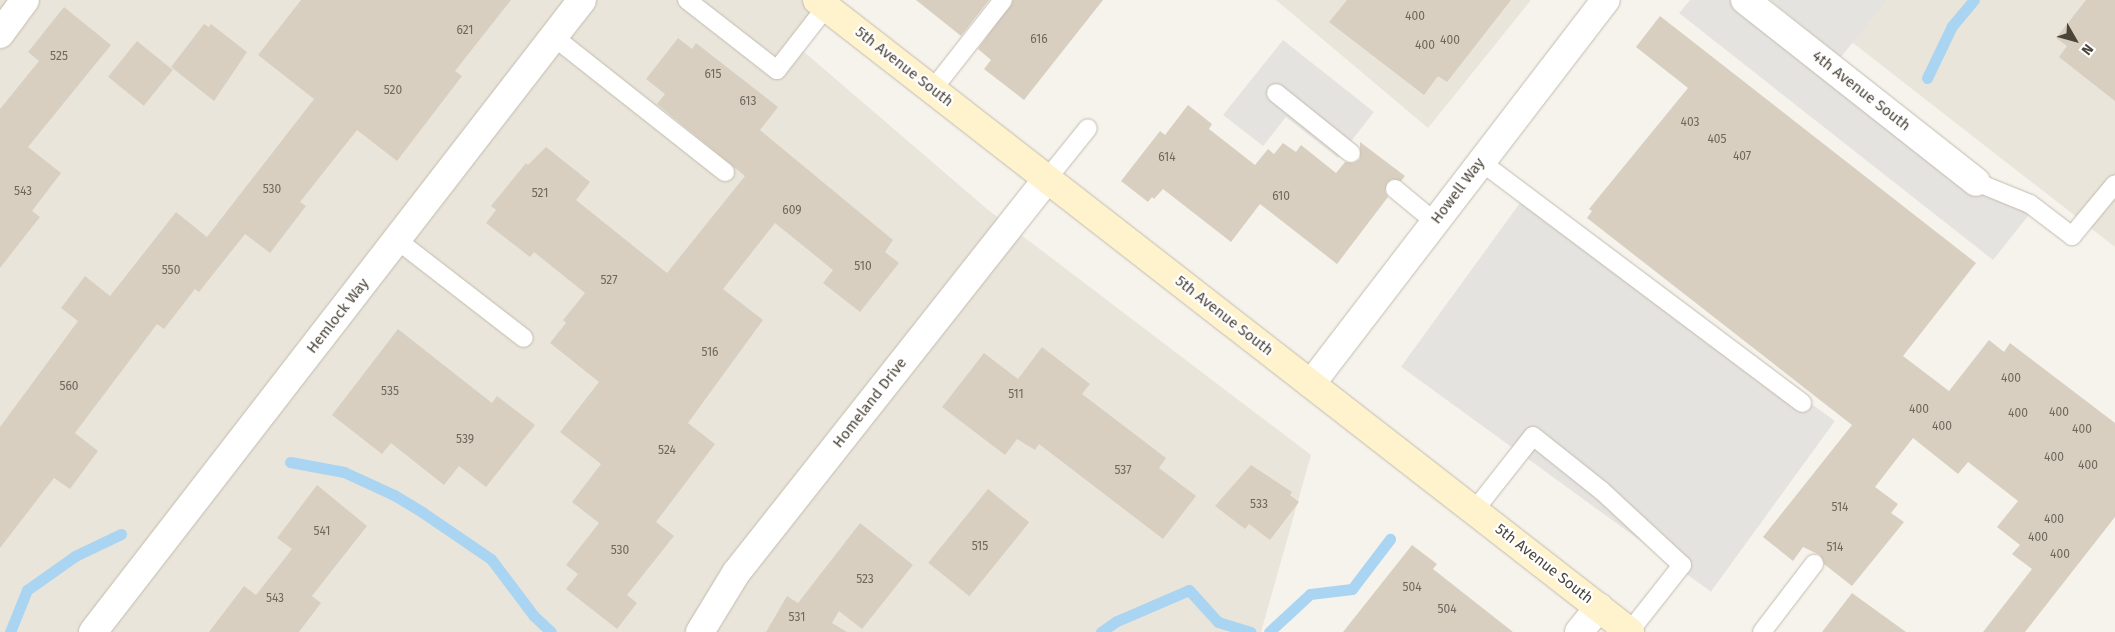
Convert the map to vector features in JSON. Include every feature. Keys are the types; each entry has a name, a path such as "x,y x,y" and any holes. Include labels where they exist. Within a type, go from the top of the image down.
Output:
{"main road":[{"name":"5th Avenue South","path":"821,4 1630,632"}],"street":[{"path":"0,34 26,0"},
{"name":"Hemlock Way","path":"93,632 582,0"},
{"name":"Howell Way","path":"1311,384 1606,0"},
{"name":"4th Avenue South","path":"1746,0 1976,182"},
{"name":"Homeland Drive","path":"700,632 736,573 1047,178"},
{"path":"1579,632 1599,607"}],"lane":[{"path":"688,0 777,70 821,4"},
{"path":"932,89 1003,0"},
{"path":"554,38 725,172"},
{"path":"1276,93 1351,153"},
{"path":"1047,178 1088,128"},
{"path":"1480,162 1802,403"},
{"path":"1976,182 2030,204 2072,236 2115,184"},
{"path":"1395,189 1435,222"},
{"path":"397,240 524,338"},
{"path":"1474,511 1533,436 1602,491 1682,564 1630,632"},
{"path":"1762,632 1814,564"}],"shaded area":[{"path":"0,0 834,0 796,45 987,209 1311,455 1261,632 0,632"},
{"path":"1276,0 1531,0 1428,128"},
{"path":"1690,0 1763,0 2032,211 1993,260 1679,13"},
{"path":"1770,0 1887,0 1841,57"},
{"path":"1798,0 2115,0 2115,247"},
{"path":"1283,40 1374,112 1338,158 1286,117 1263,146 1223,115"},
{"path":"1525,196 1835,421 1711,592 1401,367"}],"building":[{"path":"301,0 511,0 455,71 462,76 397,161 357,130 300,202 306,206 270,253 245,234 199,292 195,289 164,329 157,324 75,433 98,451 70,489 54,478 0,548 0,427 78,321 61,308 85,276 110,296 176,212 207,237 314,99 258,55"},
{"path":"916,0 989,0 961,36"},
{"path":"1013,0 1103,0 1024,100 984,69 991,60 978,49"},
{"path":"1347,0 1511,0 1447,82 1438,76 1424,95 1329,22"},
{"path":"2086,0 2115,0 2115,101 2059,57 2067,46 2056,38"},
{"path":"64,7 111,45 28,147 61,173 32,211 40,217 0,268 0,109 39,61 28,52"},
{"path":"1660,16 1976,263 1903,356 1949,391 1989,340 2004,352 2010,343 2115,423 2115,517 2025,632 1983,632 2032,569 2012,554 2020,545 1997,527 2018,501 1968,462 1958,474 1913,438 1875,487 1898,504 1891,513 1904,522 1852,586 1824,564 1820,555 1803,547 1793,561 1763,537 1852,425 1587,218 1592,211 1589,209 1688,88 1636,47"},
{"path":"204,24 209,27 211,24 247,52 214,101 171,67"},
{"path":"678,38 692,49 696,43 778,107 760,130 893,240 885,252 899,263 860,312 823,283 833,270 775,223 723,289 763,320 688,423 715,444 656,522 674,536 627,595 637,603 617,629 566,589 578,574 566,565 599,523 572,502 601,464 560,432 599,382 550,343 566,323 563,320 585,293 534,252 530,257 486,223 496,210 491,206 526,163 528,165 546,147 590,182 576,200 667,273 745,176 657,104 665,94 646,79"},
{"path":"137,41 173,70 144,106 108,77"},
{"path":"1188,105 1212,124 1209,129 1255,165 1268,149 1274,154 1283,143 1296,152 1301,145 1336,173 1345,162 1354,163 1360,159 1360,142 1405,176 1401,181 1392,179 1387,183 1385,192 1388,197 1337,264 1260,204 1231,242 1163,189 1154,199 1152,197 1148,202 1121,181 1160,131 1165,135"},
{"path":"398,329 492,403 497,396 535,425 486,487 459,466 444,485 391,443 382,454 332,415"},
{"path":"1042,347 1090,384 1082,394 1166,458 1159,468 1196,496 1163,539 1039,444 1035,450 1017,439 1005,455 942,407 984,353 1018,379"},
{"path":"1251,465 1292,492 1290,495 1299,502 1270,540 1249,524 1245,529 1215,506"},
{"path":"317,485 367,526 312,596 321,603 299,632 209,632 244,586 256,595 292,549 277,538"},
{"path":"988,489 1029,522 969,596 928,563"},
{"path":"860,523 913,565 862,629 839,611 832,623 847,632 766,632 787,596 798,603"},
{"path":"1412,545 1437,564 1433,569 1513,632 1343,632"},
{"path":"1852,593 1906,632 1822,632"}],"waterway":[{"path":"1927,78 1952,26 1974,0"},
{"path":"290,462 344,472 394,495 422,512 491,559 534,616 551,632"},
{"path":"10,632 27,590 75,556 121,534"},
{"path":"1269,632 1310,594 1352,589 1390,539"},
{"path":"1101,632 1117,621 1189,590 1218,622 1250,632"}]}
